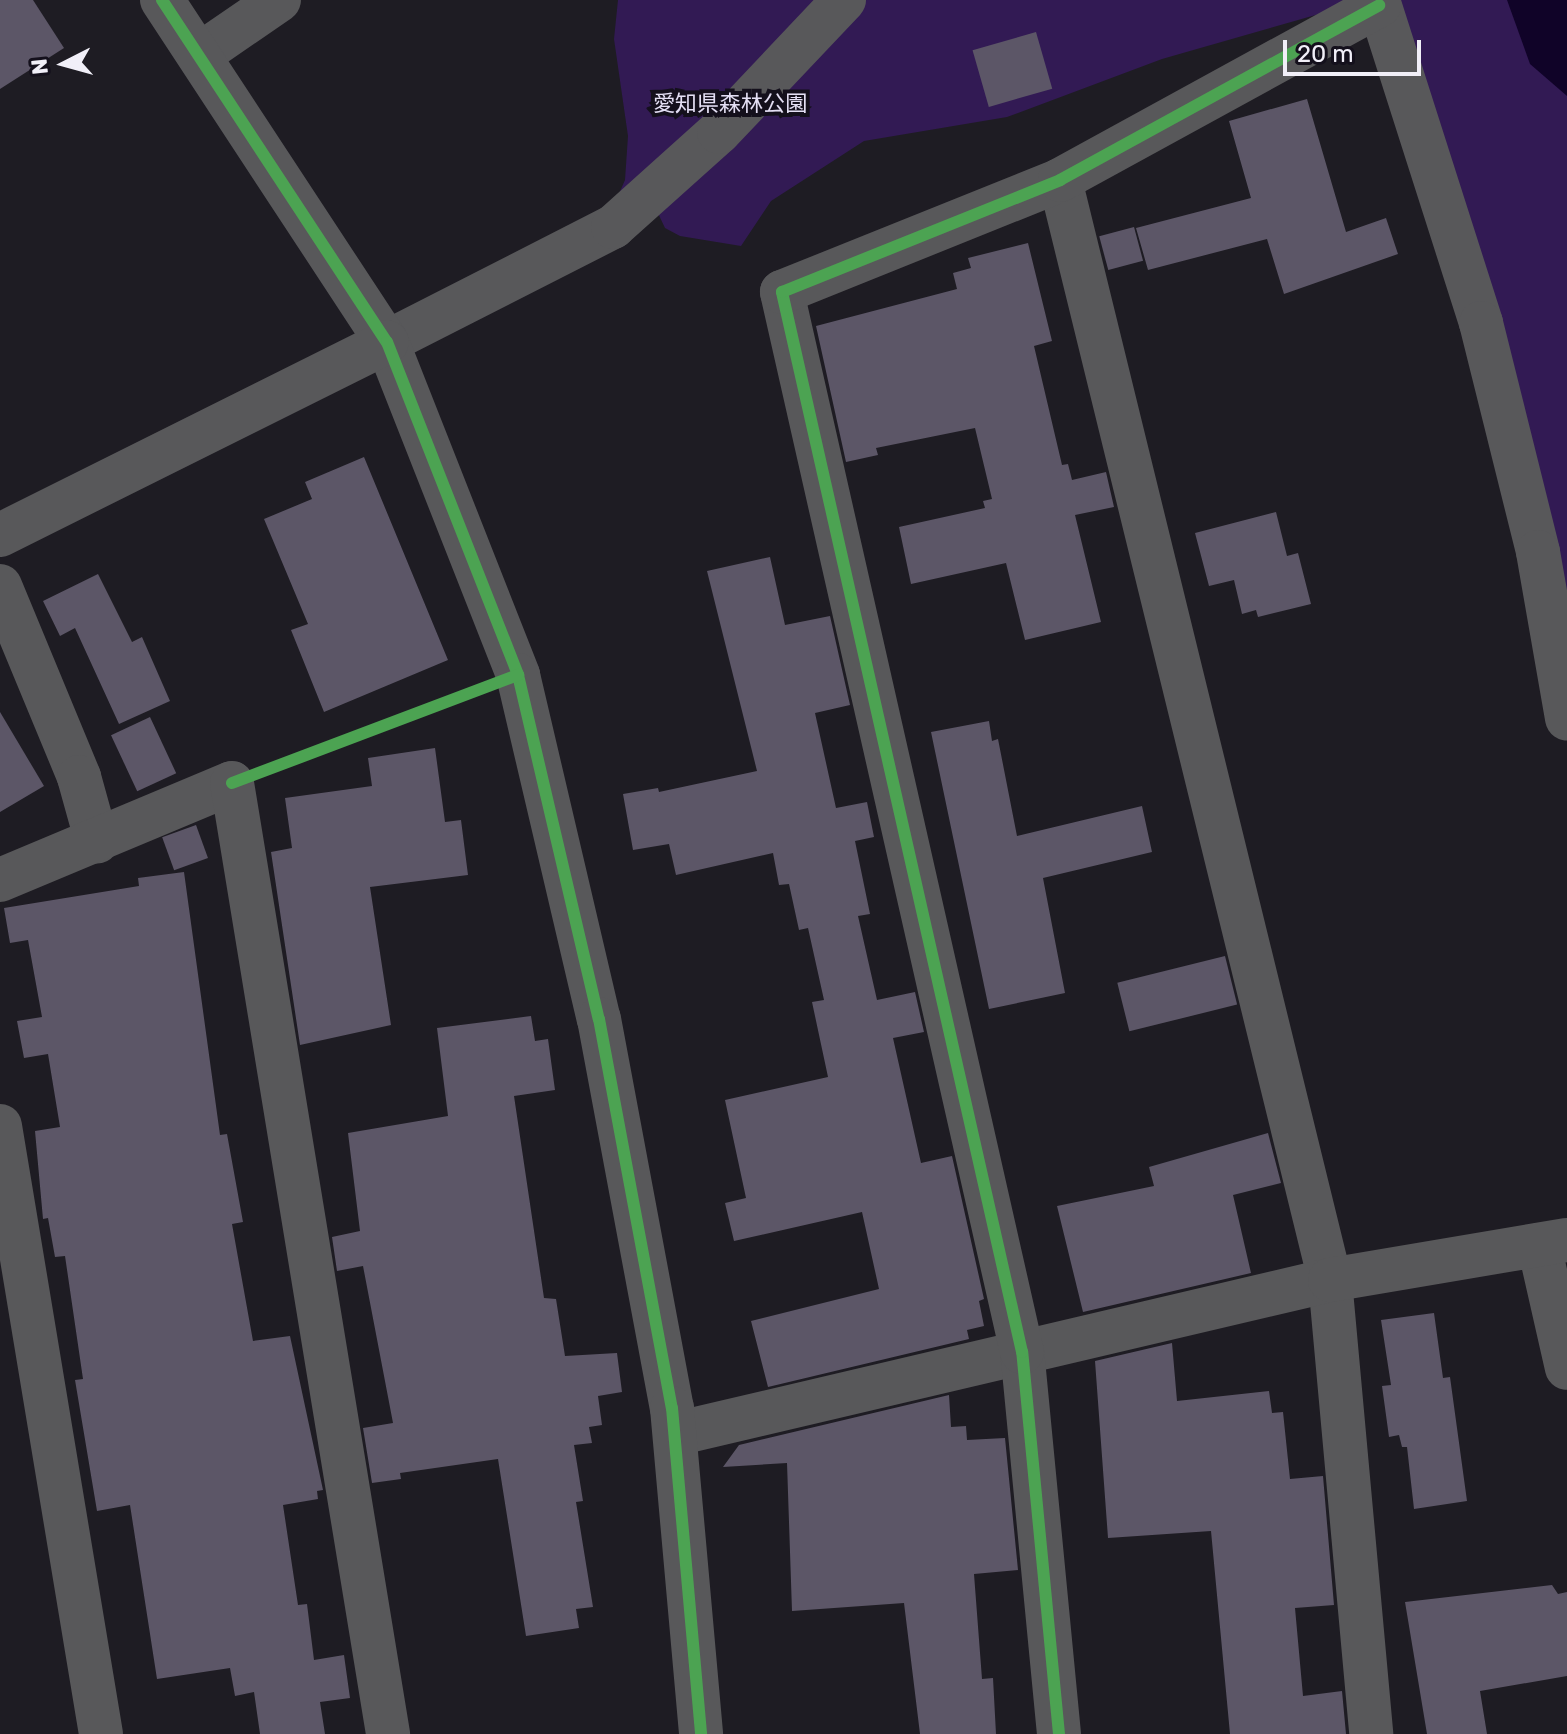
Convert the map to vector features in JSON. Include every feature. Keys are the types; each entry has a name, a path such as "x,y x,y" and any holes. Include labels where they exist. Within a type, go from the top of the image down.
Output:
{"street":[{"path":"162,0 387,342 518,675 599,1019 675,1434 701,1734"},
{"path":"199,55 279,0"},
{"path":"0,535 613,227 719,132 844,0"},
{"path":"1059,1734 1022,1352 782,292 1060,180 1378,2 1481,323 1538,552 1567,719"},
{"path":"1060,180 1330,1280 1371,1734"},
{"path":"0,586 79,777 97,842"},
{"path":"0,880 232,783 388,1734"},
{"path":"0,1126 101,1734"},
{"path":"675,1434 1330,1280 1553,1242 1567,1368"}],"path":[{"path":"232,783 518,675"}],"green space":[{"name":"愛知県森林公園","path":"618,0 1368,0 1162,59 1007,117 864,141 771,201 741,246 680,236 665,228 656,209 614,205 625,180 628,136 614,39"},
{"path":"1390,0 1567,0 1567,643"}],"shaded area":[{"path":"1507,0 1567,0 1567,96 1530,64"}],"building":[{"path":"0,0 33,0 64,48 0,89"},
{"path":"1036,32 1052,89 989,107 973,50"},
{"path":"1307,99 1346,232 1386,218 1398,254 1284,294 1267,239 1148,270 1136,228 1251,198 1229,121"},
{"path":"1134,227 1143,261 1108,270 1099,236"},
{"path":"1028,243 1052,341 1034,346 1062,465 1068,464 1072,480 1106,472 1114,507 1075,515 1101,622 1025,640 1006,563 911,584 899,527 985,508 983,501 992,499 975,428 876,448 878,455 846,462 816,326 957,289 953,273 971,268 968,258"},
{"path":"364,457 448,660 324,712 291,630 308,624 264,519 312,499 305,482"},
{"path":"1276,512 1287,556 1298,553 1311,604 1258,617 1256,610 1242,614 1234,580 1209,586 1195,533"},
{"path":"770,557 785,625 830,616 850,705 815,713 836,808 867,802 874,837 855,841 870,914 858,916 877,1000 915,992 924,1032 893,1038 921,1163 952,1156 984,1299 979,1301 984,1326 967,1330 969,1339 768,1387 751,1321 879,1289 862,1212 734,1241 725,1203 746,1198 725,1100 828,1077 812,1002 824,1000 808,928 799,930 789,884 779,885 773,853 676,875 669,844 633,850 623,794 658,788 659,792 757,771 707,571"},
{"path":"98,574 132,642 142,637 170,701 119,724 75,628 60,636 43,601"},
{"path":"0,712 44,786 0,812"},
{"path":"150,717 176,773 137,791 111,735"},
{"path":"989,721 992,741 998,739 1017,836 1142,806 1152,852 1043,878 1065,993 989,1009 931,732"},
{"path":"435,748 445,822 461,820 468,875 370,887 391,1025 300,1045 271,852 292,848 285,798 372,786 368,758"},
{"path":"196,825 208,858 174,870 162,837"},
{"path":"184,872 220,1135 227,1134 243,1222 232,1224 253,1341 290,1336 323,1490 317,1491 318,1499 283,1505 298,1605 307,1604 314,1660 344,1655 350,1698 320,1702 325,1734 260,1734 254,1692 235,1696 230,1668 157,1679 130,1505 97,1511 75,1380 83,1379 65,1256 55,1257 48,1218 43,1219 35,1131 60,1127 48,1054 24,1058 17,1021 42,1017 28,940 10,943 4,908 139,886 138,878"},
{"path":"1225,956 1237,1005 1129,1031 1117,983"},
{"path":"531,1016 535,1041 548,1039 555,1090 514,1096 544,1298 556,1299 565,1356 617,1353 622,1392 598,1396 602,1425 589,1427 592,1443 574,1445 583,1501 576,1502 593,1607 576,1609 579,1628 526,1636 498,1459 400,1473 401,1479 372,1483 363,1428 393,1423 363,1266 337,1271 332,1237 360,1231 348,1133 448,1116 437,1028"},
{"path":"1268,1133 1281,1183 1233,1195 1251,1273 1083,1312 1057,1206 1154,1186 1149,1167"},
{"path":"1434,1313 1443,1378 1450,1377 1467,1501 1414,1509 1407,1447 1402,1447 1399,1435 1389,1437 1382,1386 1391,1385 1381,1320"},
{"path":"1172,1343 1177,1401 1269,1391 1272,1413 1283,1412 1290,1479 1323,1476 1334,1605 1295,1608 1303,1696 1342,1691 1346,1734 1230,1734 1211,1531 1108,1538 1095,1361"},
{"path":"949,1395 951,1427 966,1426 967,1440 1005,1438 1018,1570 974,1574 982,1679 993,1678 996,1734 920,1734 904,1603 792,1611 787,1463 723,1467 739,1445"},
{"path":"1552,1585 1558,1594 1567,1592 1567,1676 1480,1691 1487,1734 1427,1734 1405,1602"}],"cycle path":[{"path":"162,0 387,342 518,675 599,1019 672,1408 701,1734"},
{"path":"1059,1734 1022,1352 782,292 1060,180 1379,5"},
{"path":"232,783 518,675"}]}
